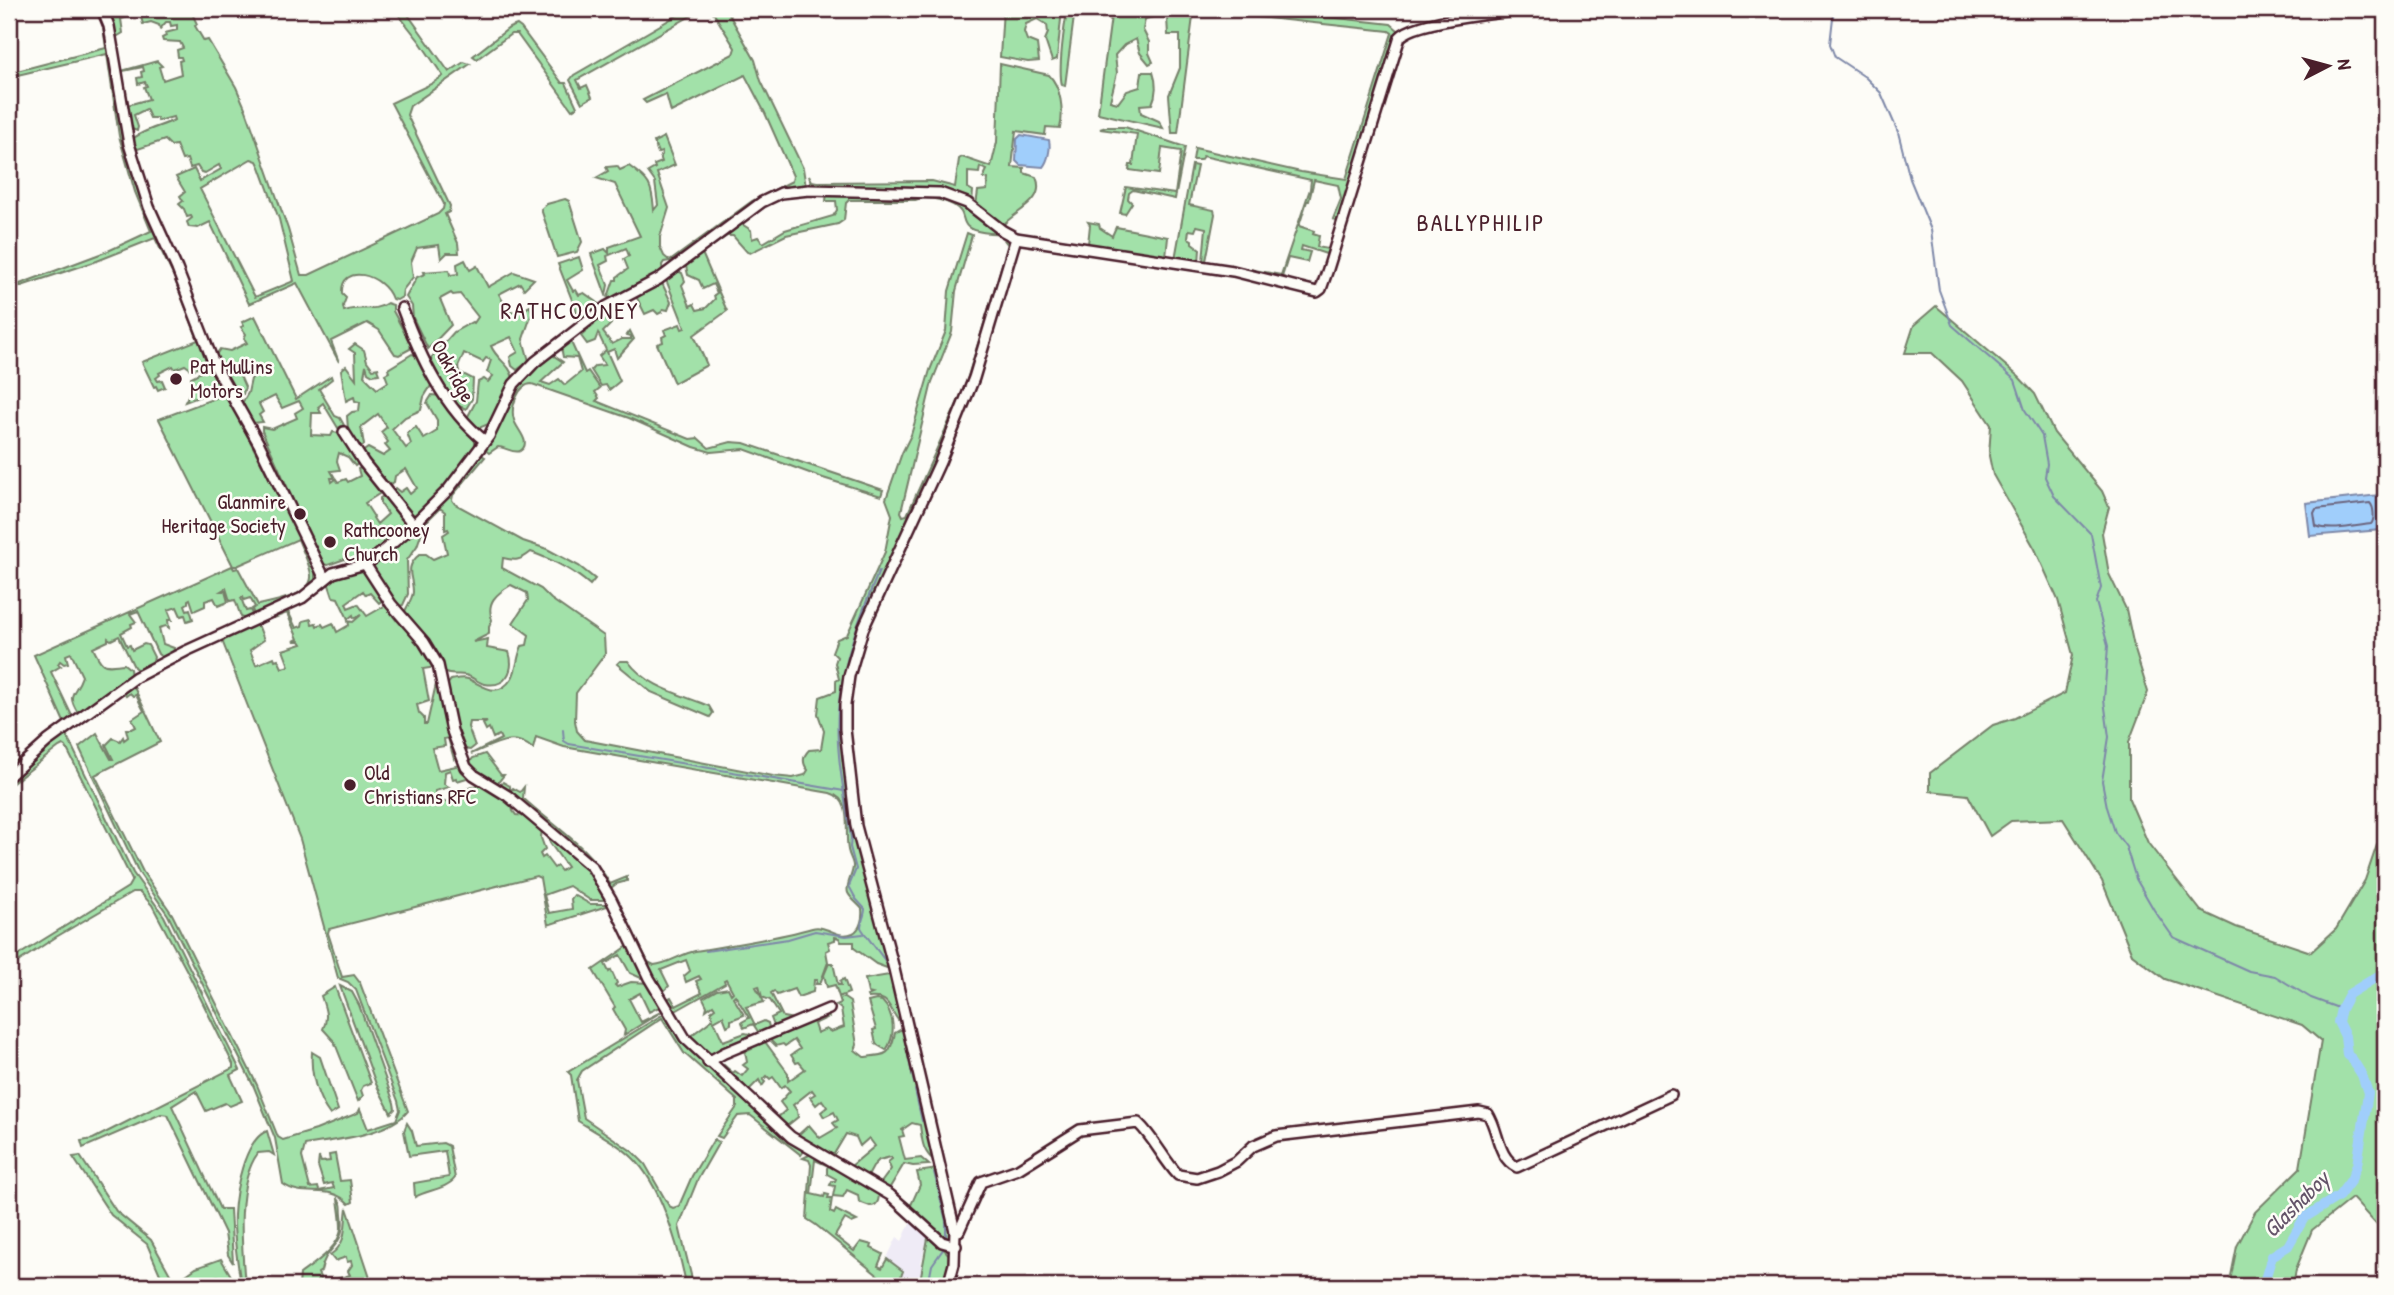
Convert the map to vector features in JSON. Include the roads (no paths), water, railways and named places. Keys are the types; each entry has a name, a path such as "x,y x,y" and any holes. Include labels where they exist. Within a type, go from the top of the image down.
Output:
{"street":[{"path":"102,9 109,26 129,144 149,207 180,276 214,364 259,444 325,579"},
{"path":"9,776 48,741 131,679 302,598 338,571 365,564 448,490 496,425 514,384 535,362 606,307 659,279 771,197 809,190 940,193 967,203 1016,238 1233,271 1268,278 1311,292 1319,291 1400,37 1410,30 1449,21 1541,9"},
{"path":"948,1286 954,1264 956,1231 894,969 856,826 846,743 845,705 849,676 863,629 927,492 962,408 985,345 1016,238"},
{"name":"Oakridge","path":"402,308 448,402 467,426 485,441"},
{"path":"344,432 364,463 413,524"},
{"path":"365,564 391,604 424,642 438,664 452,731 466,767 508,796 592,867 685,1038 798,1143 890,1195 942,1242 956,1246"},
{"path":"708,1062 723,1053 829,1009"},
{"path":"956,1231 959,1231 981,1182 1026,1164 1080,1130 1138,1123 1149,1134 1163,1159 1178,1175 1197,1178 1237,1161 1253,1146 1276,1136 1479,1112 1488,1114 1500,1148 1517,1167 1671,1094"}],"water":[{"path":"1021,135 1049,140 1049,154 1043,167 1020,165 1016,161 1017,139"},
{"path":"2379,495 2381,530 2310,536 2306,503"}],"waterway":[{"path":"1834,9 1830,44 1835,57 1865,77 1881,93 1898,132 1910,179 1931,230 1939,290 1952,325 2015,380 2025,410 2042,436 2047,464 2045,477 2054,496 2091,534 2101,588 2096,602 2108,646 2104,700 2109,737 2102,781 2115,832 2126,847 2136,879 2173,937 2249,971 2275,976 2311,998 2341,1009"},
{"path":"879,571 848,656 840,692 837,726 850,847 856,869 849,886 865,909 861,927 886,962"},
{"path":"563,730 564,741 569,744 844,791"},
{"path":"706,951 788,939 815,931 846,936 863,934"},
{"name":"Glashaboy","path":"2263,1286 2272,1256 2288,1246 2304,1218 2339,1196 2351,1180 2357,1165 2368,1093 2362,1075 2347,1055 2345,1036 2338,1022 2349,994 2383,973 2385,969"},
{"path":"893,986 900,1018"},
{"path":"903,1032 914,1083"},
{"path":"915,1090 922,1121"},
{"path":"934,1172 946,1221 946,1240"},
{"path":"928,1286 932,1265 944,1248"}],"place":[{"name":"Pat Mullins Motors","path":"176,379"},
{"name":"Glanmire Heritage Society","path":"300,514"},
{"name":"Rathcooney Church","path":"330,542"},
{"name":"Old Christians RFC","path":"350,785"}],"district":[{"name":"BALLYPHILIP","path":"1481,223"},
{"name":"RATHCOONEY","path":"570,311"}]}
